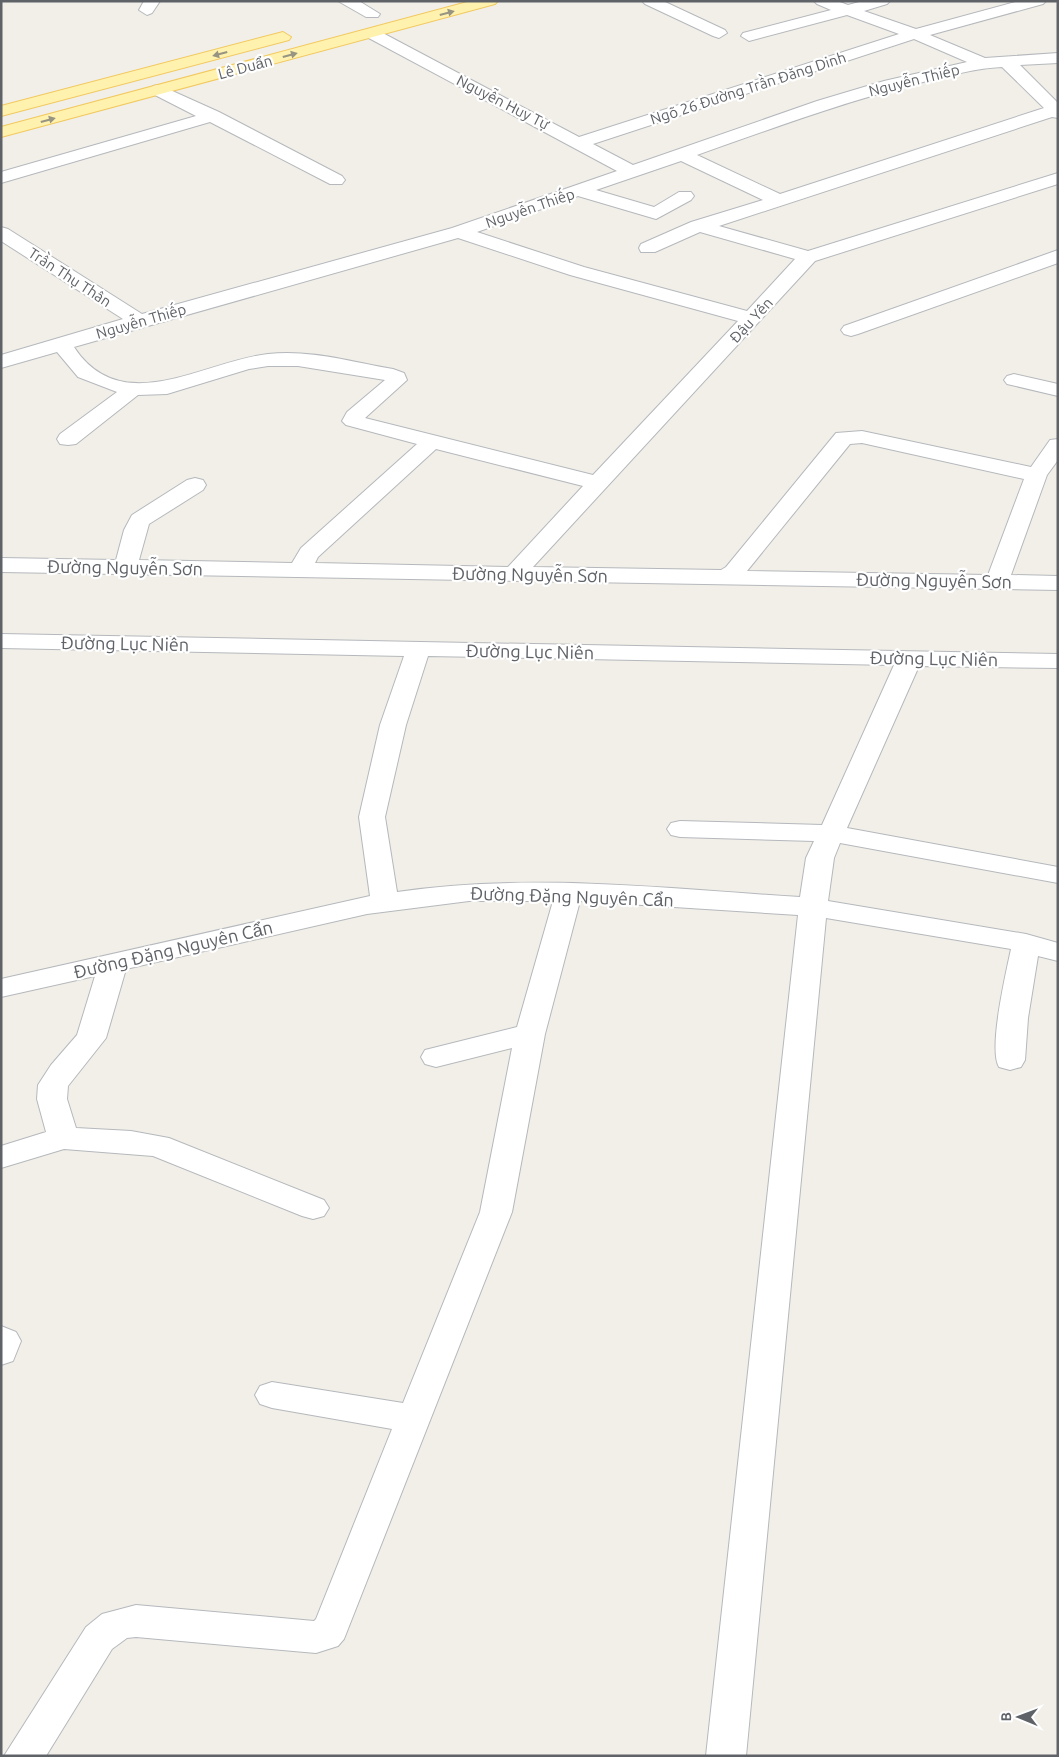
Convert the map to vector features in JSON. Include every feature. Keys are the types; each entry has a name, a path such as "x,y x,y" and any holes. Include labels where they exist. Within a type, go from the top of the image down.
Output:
{"main road":[{"name":"Lê Duẩn","path":"1,132 490,1"},
{"path":"344,21 391,9"},
{"path":"372,14 396,26"},
{"name":"Lê Duẩn","path":"1,111 296,34"}],"street":[{"path":"346,1 372,14"},
{"path":"650,1 719,33"},
{"path":"822,1 916,34 983,63"},
{"path":"749,36 882,1"},
{"name":"Ngõ 26 Đường Trần Đăng Dinh","path":"580,142 916,34 1044,2"},
{"name":"Nguyễn Huy Tự","path":"371,33 580,142 633,172"},
{"name":"Nguyễn Thiếp","path":"1,362 138,321 458,232 823,105 890,85 983,63 1058,58"},
{"path":"648,248 698,226 1056,111 1006,61"},
{"path":"159,90 336,180"},
{"path":"1,178 213,116"},
{"path":"681,154 778,200"},
{"name":"Đậu Yên","path":"514,574 808,257 1058,178"},
{"path":"579,191 656,213 685,196"},
{"path":"698,226 808,257"},
{"path":"458,232 577,271 752,318"},
{"name":"Trần Thụ Thân","path":"1,233 138,321"},
{"path":"851,330 1058,256"},
{"path":"62,344 83,372 121,389 131,391 164,389 243,364 271,360 299,361 393,374 397,380 354,416 353,421 598,483"},
{"path":"1014,380 1058,390"},
{"path":"68,440 131,391"},
{"path":"726,577 734,572 844,438 862,437 1036,474"},
{"path":"306,570 301,567 309,553 432,442"},
{"path":"997,582 1036,474 1058,444"},
{"path":"126,567 135,530 140,520 195,485"},
{"name":"Đường Nguyễn Sơn","path":"1,565 1058,582"},
{"name":"Đường Lục Niên","path":"1,640 1058,661"},
{"path":"385,902 372,817 393,725 419,648"},
{"path":"726,1756 820,858 910,658"},
{"path":"680,828 832,833 1058,875"},
{"name":"Đường Đặng Nguyên Cẩn","path":"1,988 385,902 469,892 570,892 814,907 1026,943 1058,952"},
{"path":"24,1756 99,1638 111,1626 136,1621 316,1637 325,1635 332,1628 496,1212 530,1034 570,892"},
{"path":"1010,1060 1013,1018 1026,943"},
{"path":"63,1138 52,1099 53,1085 91,1038 112,963"},
{"path":"436,1057 530,1034"},
{"path":"1,1157 63,1138 131,1142 158,1146 313,1208"},
{"path":"1,1339 4,1341 1,1352"},
{"path":"272,1395 415,1420"}]}
